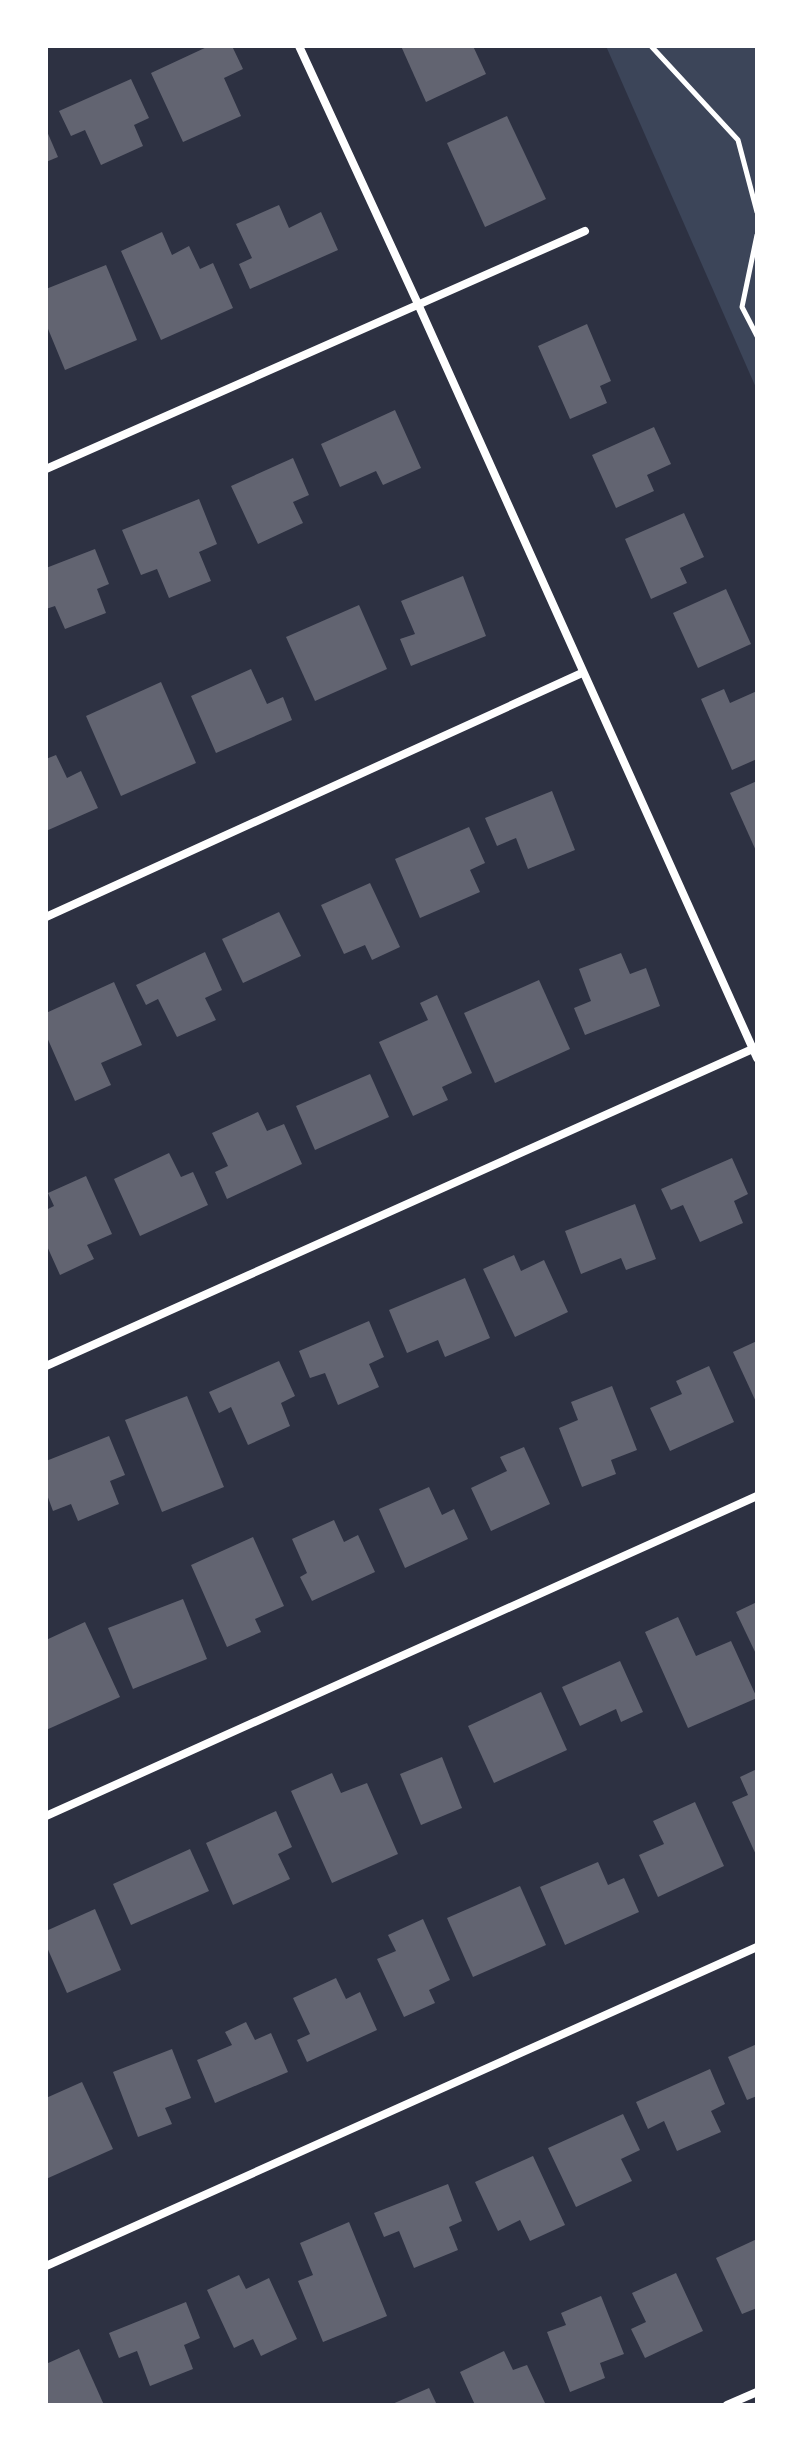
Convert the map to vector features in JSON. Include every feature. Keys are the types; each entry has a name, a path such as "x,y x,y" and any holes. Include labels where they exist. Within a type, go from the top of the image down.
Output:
{"street":[{"path":"299,46 757,1058"},
{"path":"46,469 585,231"},
{"path":"46,917 582,673"},
{"path":"46,1366 755,1048"},
{"path":"46,1816 757,1496"},
{"path":"46,2266 757,1947"},
{"path":"727,2405 757,2392"}],"path":[{"path":"651,46 738,140 757,212"},
{"path":"757,235 742,307 757,336"}],"shaded area":[{"path":"606,46 757,46 757,390"}],"building":[{"path":"209,46 232,46 243,69 224,78 241,116 183,142 151,73"},
{"path":"401,46 473,46 486,74 426,102"},
{"path":"131,79 149,118 134,125 143,146 101,165 85,130 71,136 59,111"},
{"path":"507,116 546,199 485,227 447,143"},
{"path":"46,129 58,157 46,162"},
{"path":"279,205 289,228 321,212 338,250 250,289 239,264 252,258 236,224"},
{"path":"162,232 172,255 189,246 200,269 213,263 233,308 161,340 121,251"},
{"path":"106,265 137,340 65,370 46,324 46,289"},
{"path":"587,324 611,381 600,386 607,403 570,419 538,346"},
{"path":"395,410 421,468 383,485 376,471 340,487 321,444"},
{"path":"654,427 671,464 647,475 654,491 616,508 592,455"},
{"path":"293,458 309,495 293,502 303,523 258,544 231,486"},
{"path":"199,499 217,544 199,552 211,581 169,598 157,569 141,575 122,530"},
{"path":"684,513 704,557 680,568 687,583 651,599 625,539"},
{"path":"95,549 109,584 97,589 106,613 65,629 55,606 46,609 46,568"},
{"path":"463,576 486,636 411,666 400,639 415,634 401,601"},
{"path":"726,589 751,644 698,668 673,613"},
{"path":"359,605 387,669 315,701 286,637"},
{"path":"251,669 267,704 283,697 292,720 216,753 191,696"},
{"path":"161,682 196,763 121,796 86,716"},
{"path":"724,689 730,703 757,691 757,759 732,770 701,699"},
{"path":"56,755 67,778 81,771 98,808 46,831 46,759"},
{"path":"757,781 757,853 730,793"},
{"path":"552,791 575,850 528,869 516,838 497,846 485,818"},
{"path":"469,827 485,863 470,870 480,892 420,918 395,859"},
{"path":"370,883 400,947 372,960 365,945 344,954 321,905"},
{"path":"279,912 301,956 243,983 222,939"},
{"path":"205,952 222,990 205,998 216,1020 177,1037 158,999 146,1005 136,985"},
{"path":"621,953 630,974 646,968 660,1006 585,1035 574,1008 591,1001 579,969"},
{"path":"539,980 570,1049 495,1083 464,1013"},
{"path":"114,982 142,1045 101,1063 111,1085 75,1101 46,1035 46,1013"},
{"path":"437,995 472,1073 442,1087 448,1100 413,1116 379,1042 428,1020 420,1003"},
{"path":"370,1074 389,1117 315,1150 296,1106"},
{"path":"258,1112 267,1131 284,1124 302,1164 227,1199 215,1172 228,1166 212,1133"},
{"path":"169,1153 181,1177 193,1172 208,1205 140,1236 114,1179"},
{"path":"732,1158 748,1194 734,1201 743,1223 700,1242 683,1205 671,1210 661,1189"},
{"path":"86,1176 112,1234 87,1245 94,1259 60,1275 46,1244 46,1210 54,1206 48,1193"},
{"path":"635,1204 656,1259 626,1270 621,1258 581,1274 565,1231"},
{"path":"514,1255 521,1271 544,1260 568,1312 515,1337 483,1269"},
{"path":"465,1278 490,1338 445,1357 438,1340 407,1353 389,1310"},
{"path":"369,1321 384,1357 369,1364 379,1387 338,1405 325,1373 310,1378 299,1351"},
{"path":"757,1341 757,1404 733,1352"},
{"path":"279,1361 295,1396 281,1403 290,1426 248,1445 231,1407 219,1413 209,1392"},
{"path":"709,1366 734,1422 670,1451 650,1408 682,1394 676,1381"},
{"path":"612,1386 637,1450 611,1460 616,1474 582,1487 559,1428 578,1420 571,1402"},
{"path":"187,1396 224,1487 162,1512 125,1420"},
{"path":"109,1436 125,1475 110,1481 119,1504 78,1521 71,1504 53,1511 46,1492 46,1461"},
{"path":"524,1447 550,1504 491,1531 471,1488 507,1471 500,1457"},
{"path":"429,1487 442,1515 454,1509 468,1539 405,1568 379,1509"},
{"path":"334,1520 344,1542 358,1535 375,1572 312,1601 300,1577 307,1573 292,1539"},
{"path":"253,1537 284,1606 255,1619 261,1632 227,1647 191,1565"},
{"path":"183,1599 207,1659 133,1689 108,1628"},
{"path":"757,1602 757,1656 736,1612"},
{"path":"678,1617 696,1656 731,1641 757,1698 688,1728 645,1632"},
{"path":"85,1622 120,1697 46,1730 46,1640"},
{"path":"620,1661 643,1712 621,1722 616,1709 580,1726 562,1687"},
{"path":"541,1692 567,1750 494,1783 468,1726"},
{"path":"442,1757 462,1808 421,1825 400,1774"},
{"path":"757,1769 757,1857 732,1802 748,1795 740,1777"},
{"path":"332,1773 341,1793 367,1783 398,1854 332,1883 291,1791"},
{"path":"695,1802 724,1866 658,1897 639,1855 664,1844 653,1821"},
{"path":"276,1811 292,1847 278,1854 290,1879 233,1905 206,1843"},
{"path":"190,1849 209,1891 131,1925 113,1884"},
{"path":"598,1862 608,1885 624,1878 639,1912 565,1945 540,1887"},
{"path":"520,1886 546,1945 473,1977 447,1918"},
{"path":"95,1909 121,1970 67,1993 46,1945 46,1931"},
{"path":"423,1919 450,1980 429,1990 435,2003 404,2017 377,1959 396,1951 388,1935"},
{"path":"336,1978 346,1999 360,1992 377,2030 307,2062 297,2040 310,2034 293,1998"},
{"path":"246,2022 255,2040 271,2033 288,2072 215,2103 197,2060 232,2045 225,2032"},
{"path":"757,2044 757,2096 747,2100 728,2057"},
{"path":"172,2049 191,2098 165,2108 172,2124 138,2137 113,2072"},
{"path":"710,2069 725,2104 711,2111 721,2132 677,2151 664,2121 648,2129 636,2102"},
{"path":"82,2082 113,2149 46,2179 46,2098"},
{"path":"623,2114 640,2150 621,2159 632,2181 576,2207 548,2148"},
{"path":"533,2156 565,2225 530,2241 520,2220 498,2231 475,2182"},
{"path":"448,2184 462,2221 449,2227 458,2250 414,2268 399,2231 384,2237 374,2213"},
{"path":"349,2222 387,2316 323,2342 298,2281 313,2275 300,2243"},
{"path":"757,2239 757,2308 742,2314 716,2258"},
{"path":"676,2273 703,2331 645,2358 631,2329 646,2322 632,2293"},
{"path":"239,2275 246,2289 269,2278 297,2339 261,2356 253,2339 234,2348 207,2290"},
{"path":"601,2296 624,2354 600,2363 605,2378 570,2392 547,2332 566,2325 561,2313"},
{"path":"186,2302 200,2338 184,2345 193,2369 150,2386 137,2351 119,2358 109,2333"},
{"path":"79,2349 104,2405 46,2405 46,2364"},
{"path":"504,2351 513,2370 527,2365 545,2403 475,2405 460,2372"},
{"path":"429,2388 437,2405 390,2405"}]}
